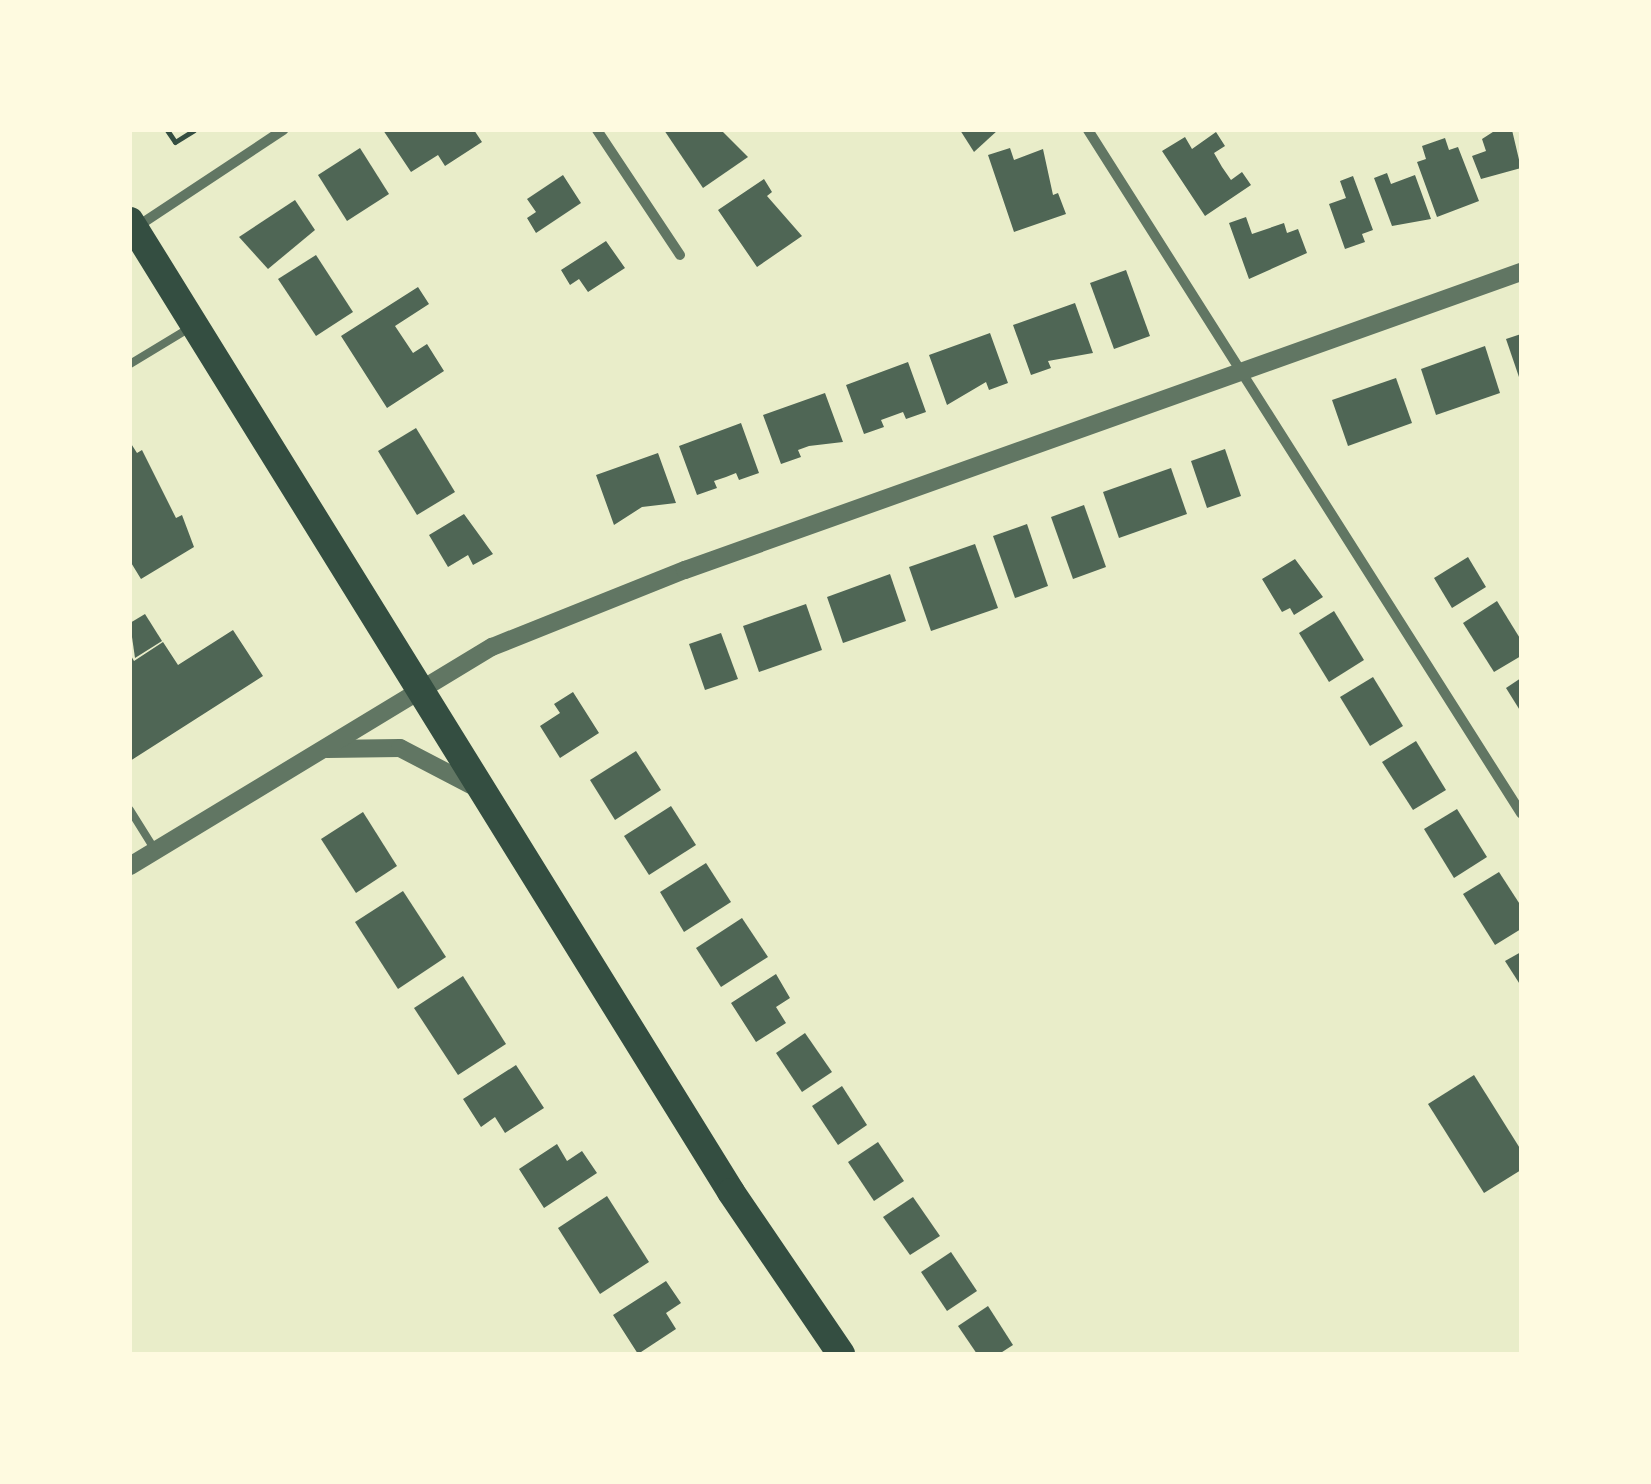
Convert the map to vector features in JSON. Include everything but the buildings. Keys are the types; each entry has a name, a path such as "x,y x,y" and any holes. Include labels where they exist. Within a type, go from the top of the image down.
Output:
{"highway":[{"path":"132,225 191,327 731,1192 841,1354"}],"street":[{"path":"132,225 283,130"},
{"path":"597,130 680,255"},
{"path":"1088,130 1521,814"},
{"path":"130,866 492,647 685,570 1521,272"},
{"path":"324,750 400,748 457,774 482,795"}],"lane":[{"path":"130,364 191,327"},
{"path":"130,810 155,850"}],"path":[{"path":"167,130 174,142 194,130"}]}
